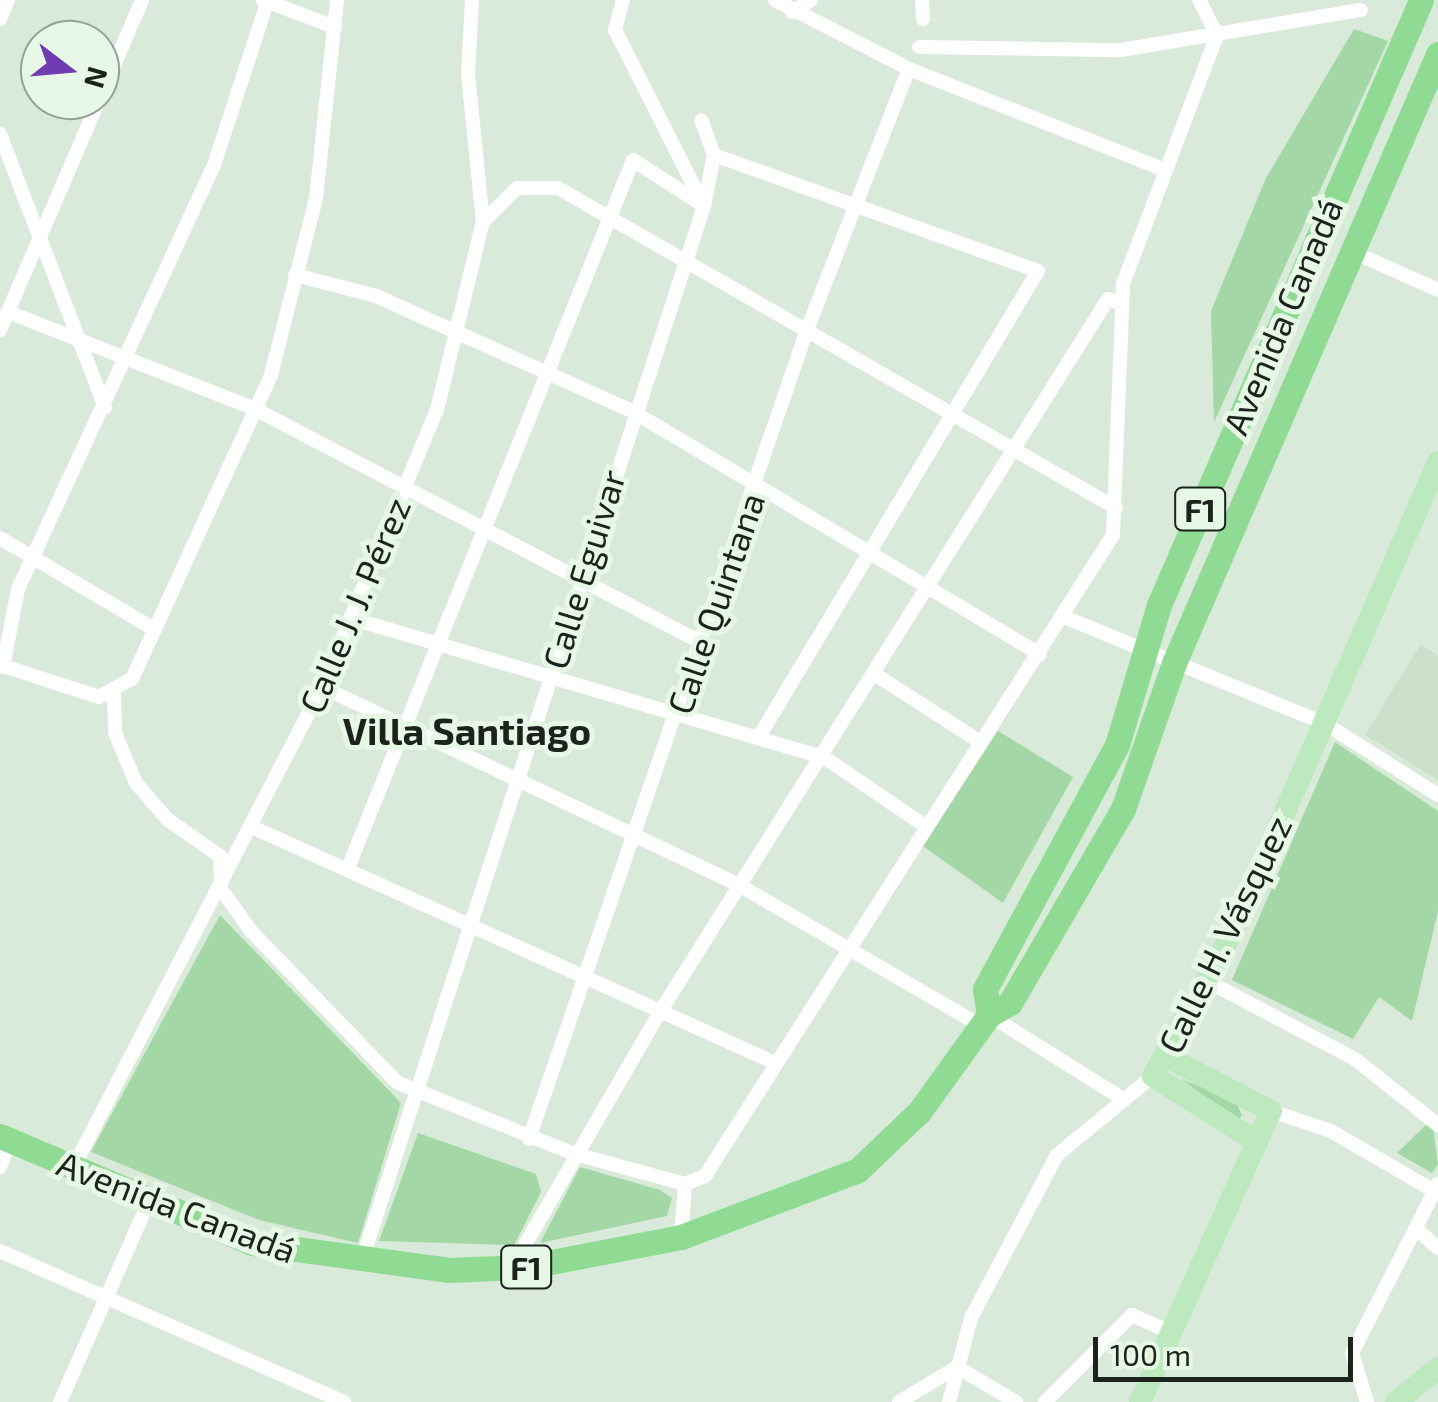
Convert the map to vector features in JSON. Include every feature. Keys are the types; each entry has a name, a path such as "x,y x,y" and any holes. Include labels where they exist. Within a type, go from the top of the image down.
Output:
{"highway":[{"name":"Avenida Canadá","path":"985,1020 985,989 1117,745 1139,654 1421,0"},
{"name":"Avenida Canadá","path":"5,1138 252,1243 360,1264 525,1267 682,1237 858,1170 919,1112 985,1020 1010,1003 1123,808 1174,663 1438,54"}],"main road":[{"name":"Calle H. Vásquez","path":"1158,1066 1207,982 1438,462"},
{"path":"1140,1402 1270,1111 1158,1066"},
{"path":"1158,1066 1257,1142"},
{"path":"1396,1402 1438,1368"}],"street":[{"path":"0,18 8,0"},
{"path":"0,330 142,0"},
{"path":"336,27 266,1 214,165 128,359 32,560 4,634 2,666 80,695 114,692 132,680 254,409 295,275 316,199 336,27 337,0"},
{"name":"Calle J. J. Pérez","path":"73,1168 254,828 322,687 406,482 458,330 483,222 468,74 472,0"},
{"path":"623,0 615,30 704,206"},
{"path":"775,0 910,69 1166,170"},
{"path":"792,12 811,0"},
{"path":"922,0 923,19"},
{"path":"1199,0 1218,34"},
{"path":"919,48 1121,50 1361,10"},
{"path":"525,1267 526,1243 660,1012 739,884 825,758 1012,450 1114,302 1218,34"},
{"name":"Calle Quintana","path":"529,1140 582,976 677,715 807,330 910,69"},
{"path":"701,120 714,156 856,200 1038,272 760,735"},
{"path":"0,134 42,229 105,408"},
{"name":"Calle Eguivar","path":"360,1264 632,411 704,206 714,156"},
{"path":"348,868 411,730 548,368 633,160 704,206"},
{"path":"483,222 517,188 538,184 807,330 1116,508"},
{"path":"1351,251 1438,290"},
{"path":"295,275 458,330 548,368 632,411 1040,654"},
{"path":"114,692 115,733 136,783 220,856 221,888 251,931 415,1092 529,1140 685,1184 705,1176 771,1061 978,741 1102,560 1116,508 1114,302"},
{"path":"8,312 254,409 406,482 582,574 702,643"},
{"path":"0,538 154,630"},
{"path":"1064,617 1139,654 1174,663 1324,723 1438,795"},
{"path":"350,618 550,674 677,715 760,735 825,758 925,826"},
{"path":"876,675 978,741"},
{"path":"322,687 518,776 632,836 739,884 1118,1096"},
{"path":"254,828 771,1061"},
{"path":"1207,982 1356,1059 1438,1125"},
{"name":"Calle H. Vásquez","path":"949,1402 972,1318 1057,1155 1118,1096 1158,1066"},
{"path":"1270,1111 1331,1131 1436,1187 1419,1231 1352,1353 1367,1402"},
{"path":"0,1166 5,1138"},
{"path":"682,1237 685,1184"},
{"path":"60,1402 112,1296 150,1200"},
{"path":"1419,1231 1438,1248"},
{"path":"0,1251 112,1296 344,1402"},
{"path":"1045,1402 1132,1315 1172,1333"},
{"path":"899,1402 957,1368 1016,1402"}],"shaded area":[{"path":"1421,644 1438,656 1438,780 1365,735"}],"green space":[{"path":"1354,29 1388,41 1214,422 1211,311 1266,178"},
{"path":"998,731 1073,777 1003,903 923,846"},
{"path":"1335,742 1438,811 1438,911 1412,1021 1379,997 1353,1039 1232,980"},
{"path":"220,915 401,1103 358,1243 259,1220 91,1152"},
{"path":"1181,1079 1236,1101 1242,1116 1237,1120"},
{"path":"1432,1119 1438,1164 1432,1173 1397,1153"},
{"path":"418,1133 536,1174 541,1192 514,1245 379,1241"},
{"path":"580,1167 660,1190 672,1198 667,1216 540,1243"}],"district":[{"name":"Villa Santiago","path":"467,731"}]}
